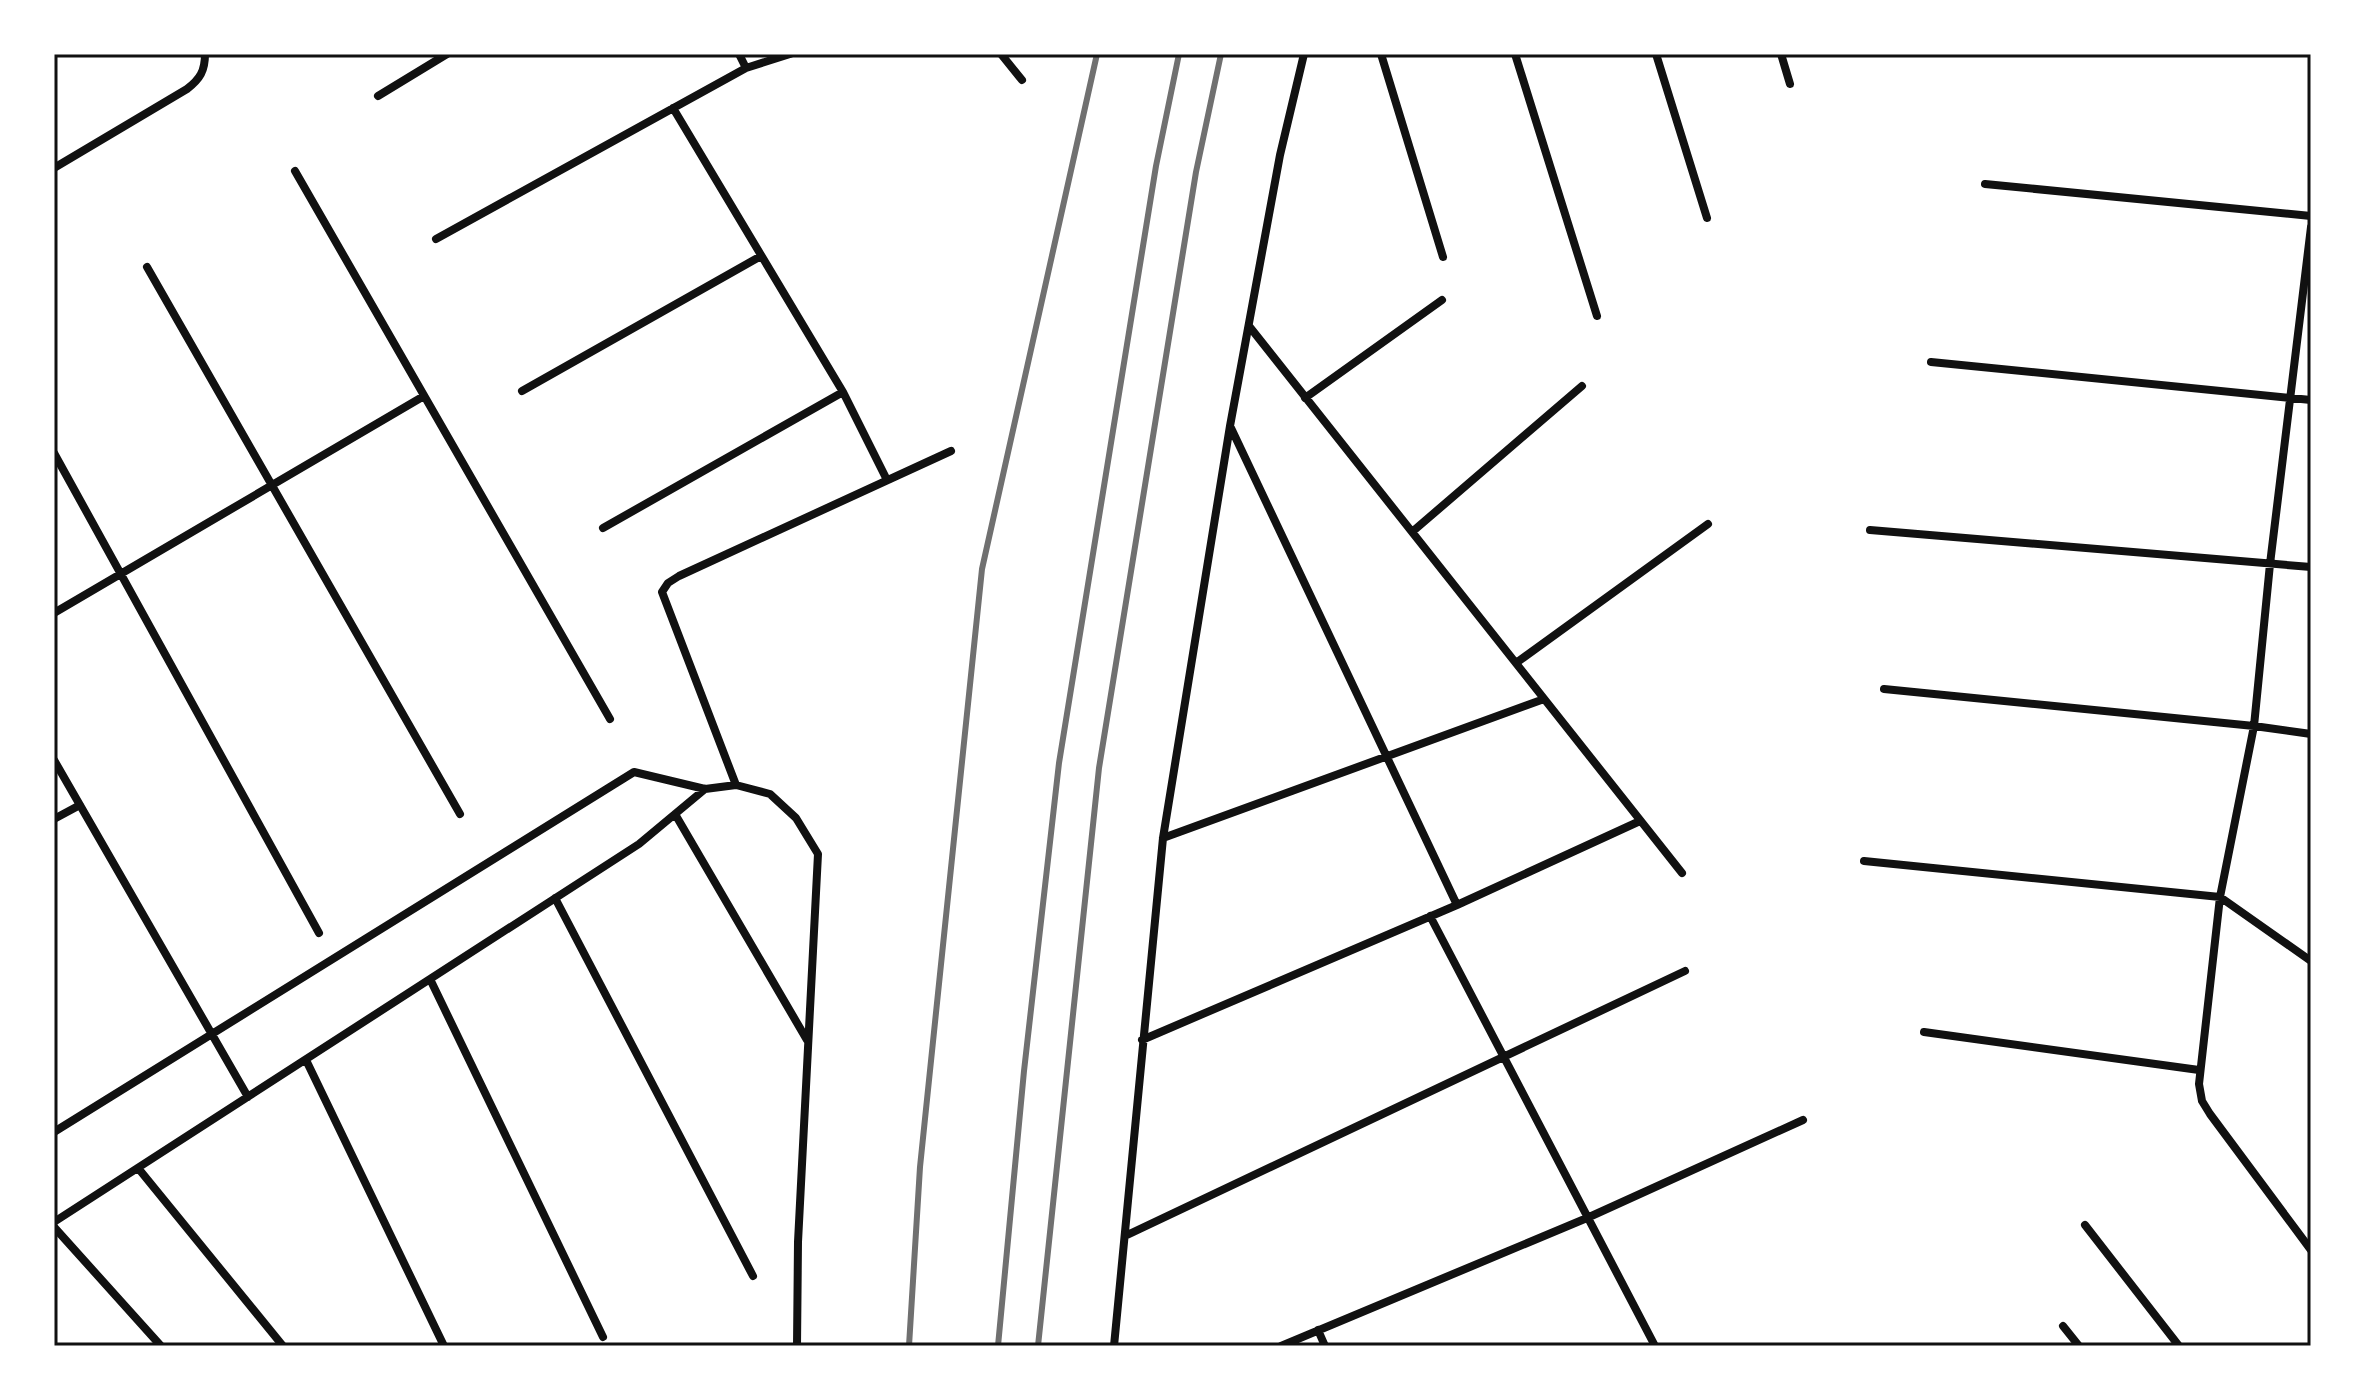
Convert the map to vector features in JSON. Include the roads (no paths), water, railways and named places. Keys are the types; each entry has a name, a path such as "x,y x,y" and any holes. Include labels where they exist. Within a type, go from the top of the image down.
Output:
{"street":[{"path":"54,168 199,80 205,66 205,54"},
{"path":"378,96 447,54"},
{"path":"739,54 746,68"},
{"path":"436,239 746,68 790,54"},
{"path":"1001,54 1022,80"},
{"path":"1114,1346 1163,838 1230,426 1280,155 1304,54"},
{"path":"1381,54 1443,257"},
{"path":"1515,54 1597,316"},
{"path":"1656,54 1707,218"},
{"path":"1781,54 1790,84"},
{"path":"673,108 843,392 887,480"},
{"path":"295,171 610,719"},
{"path":"1985,184 2311,216"},
{"path":"2311,227 2270,564 2254,726 2220,897 2199,1070 2202,1101 2210,1114 2311,1250"},
{"path":"522,391 761,256"},
{"path":"147,267 460,814"},
{"path":"1305,398 1442,300"},
{"path":"1249,326 1682,873"},
{"path":"1931,362 2311,400"},
{"path":"1412,532 1582,386"},
{"path":"603,528 843,392"},
{"path":"54,613 424,396"},
{"path":"1230,426 1457,905"},
{"path":"736,785 662,592 668,583 679,576 951,451"},
{"path":"54,453 319,933"},
{"path":"1516,663 1708,524"},
{"path":"1870,530 2311,567"},
{"path":"1884,689 2311,734"},
{"path":"1163,838 1544,699"},
{"path":"54,760 248,1097"},
{"path":"54,1132 634,772 705,789 736,785 770,794 796,818 818,854 798,1242 797,1346"},
{"path":"161,1346 54,1224 639,844 705,789"},
{"path":"54,819 80,805"},
{"path":"675,814 808,1041"},
{"path":"1142,1040 1457,905 1640,821"},
{"path":"1864,861 2220,897 2307,959 2311,968"},
{"path":"555,898 753,1276"},
{"path":"1430,916 1654,1344"},
{"path":"1125,1236 1685,971"},
{"path":"430,979 603,1337"},
{"path":"1924,1032 2199,1070"},
{"path":"306,1060 444,1346"},
{"path":"1281,1346 1587,1218 1803,1120"},
{"path":"138,1168 283,1346"},
{"path":"2085,1225 2179,1346"},
{"path":"2063,1326 2079,1346"},
{"path":"1318,1330 1325,1346"}],"railway":[{"path":"909,1346 920,1167 982,569 1097,54"},
{"path":"998,1346 1024,1071 1059,763 1156,166 1179,54"},
{"path":"1038,1346 1099,768 1196,172 1221,54"}]}
